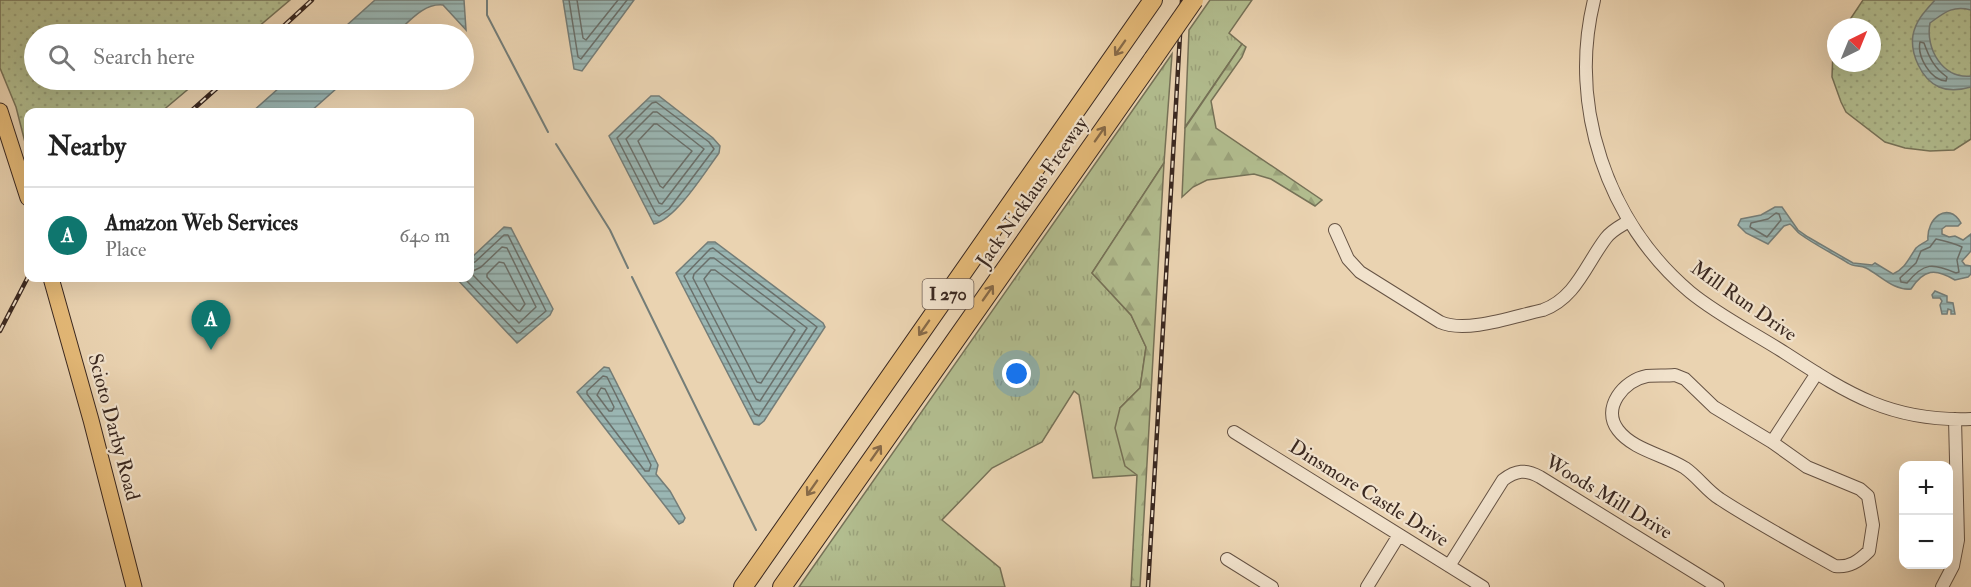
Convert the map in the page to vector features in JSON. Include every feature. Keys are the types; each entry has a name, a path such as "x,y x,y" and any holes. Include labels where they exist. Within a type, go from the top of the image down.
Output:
{"highway":[{"name":"Jack Nicklaus Freeway","path":"743,587 1153,0"},
{"name":"Jack Nicklaus Freeway","path":"782,587 1194,0"}],"main road":[{"path":"0,111 24,186"},
{"name":"Scioto Darby Road","path":"53,282 134,587"}],"street":[{"name":"Mill Run Drive","path":"1594,0 1587,36 1585,66 1593,133 1609,181 1629,221 1658,260 1690,292 1817,374 1879,406 1913,415 1971,419"},
{"path":"1335,230 1348,259 1360,272 1440,322 1462,327 1543,310 1562,301 1576,285 1607,237 1629,221"},
{"path":"1772,442 1817,374"},
{"path":"1675,375 1685,379 1714,407 1772,442 1807,467 1860,489 1868,496 1873,525 1869,552 1863,558 1843,567 1835,566 1717,497 1686,469 1618,432 1612,420 1612,407 1620,392 1634,382 1646,376 1675,375"},
{"path":"1942,587 1953,566 1958,540 1956,419"},
{"name":"Dinsmore Castle Drive","path":"1234,432 1483,587"},
{"name":"Woods Mill Drive","path":"1449,566 1503,480 1516,471 1526,471 1540,477 1718,587"},
{"path":"1367,587 1399,535"},
{"path":"1227,559 1272,587"}],"green space":[{"path":"0,0 290,0 262,24 24,24 24,90 187,90 166,108 24,108 24,138 16,107 0,68"},
{"path":"1210,0 1252,0 1229,33 1242,44 1185,127 1189,30"},
{"path":"1863,0 1971,0 1971,139 1954,150 1930,151 1905,148 1885,142 1846,112 1832,77 1832,72 1881,72 1881,18 1851,18"},
{"path":"1242,44 1246,47 1242,57 1211,101 1216,128 1322,200 1315,206 1271,179 1254,174 1207,180 1193,187 1182,197 1185,128"},
{"path":"1172,54 1164,163 1092,273 1131,315 1146,347 1140,388 1120,408 1137,475 1093,478 1079,395 1074,391 1042,442 992,468 942,520 1000,568 1005,587 799,587"},
{"path":"1164,163 1140,587 1131,587 1137,475 1125,466 1115,428 1120,408 1140,388 1146,347 1131,315 1092,273"}],"water":[{"path":"375,0 464,0 466,24 460,24 443,5 436,5 423,10 406,24 348,24"},
{"path":"563,0 634,0 582,71 574,69"},
{"path":"1935,0 1971,0 1971,10 1953,9 1944,13 1930,23 1929,33 1933,52 1938,60 1952,73 1971,76 1971,87 1955,90 1939,87 1927,78 1918,65 1913,50 1914,30 1921,16"},
{"path":"277,90 335,90 314,108 256,108"},
{"path":"651,96 659,96 720,146 719,153 681,204 663,220 654,224 609,136"},
{"path":"1775,207 1782,207 1798,230 1853,263 1872,265 1875,263 1893,274 1904,266 1916,248 1928,240 1930,225 1934,219 1944,213 1950,213 1956,216 1961,223 1958,226 1946,226 1942,229 1942,234 1963,240 1971,234 1971,251 1962,261 1965,265 1971,266 1971,274 1955,280 1936,272 1930,272 1921,277 1911,289 1899,288 1866,268 1850,264 1806,238 1790,224 1784,226 1768,244 1746,233 1738,225 1741,219 1761,215"},
{"path":"504,227 511,228 553,309 550,315 517,343 460,282 474,282 474,255"},
{"path":"708,242 715,242 823,323 825,327 764,421 759,425 754,424 676,273"},
{"path":"1935,291 1947,296 1947,302 1953,303 1955,314 1951,314 1951,310 1948,309 1947,314 1942,314 1940,305 1942,301 1940,298 1933,298 1932,295"},
{"path":"604,367 609,368 658,465 656,474 670,491 685,518 679,524 577,392"}],"waterway":[{"path":"487,0 487,15 548,132"},
{"path":"556,144 610,230 628,268"},
{"path":"632,277 756,530"}],"railway":[{"path":"286,24 312,0"},
{"path":"1148,587 1182,0"},
{"path":"194,108 215,90"},
{"path":"0,331 25,282"}],"place":[{"name":"Amazon Web Services","path":"211,350"}]}
